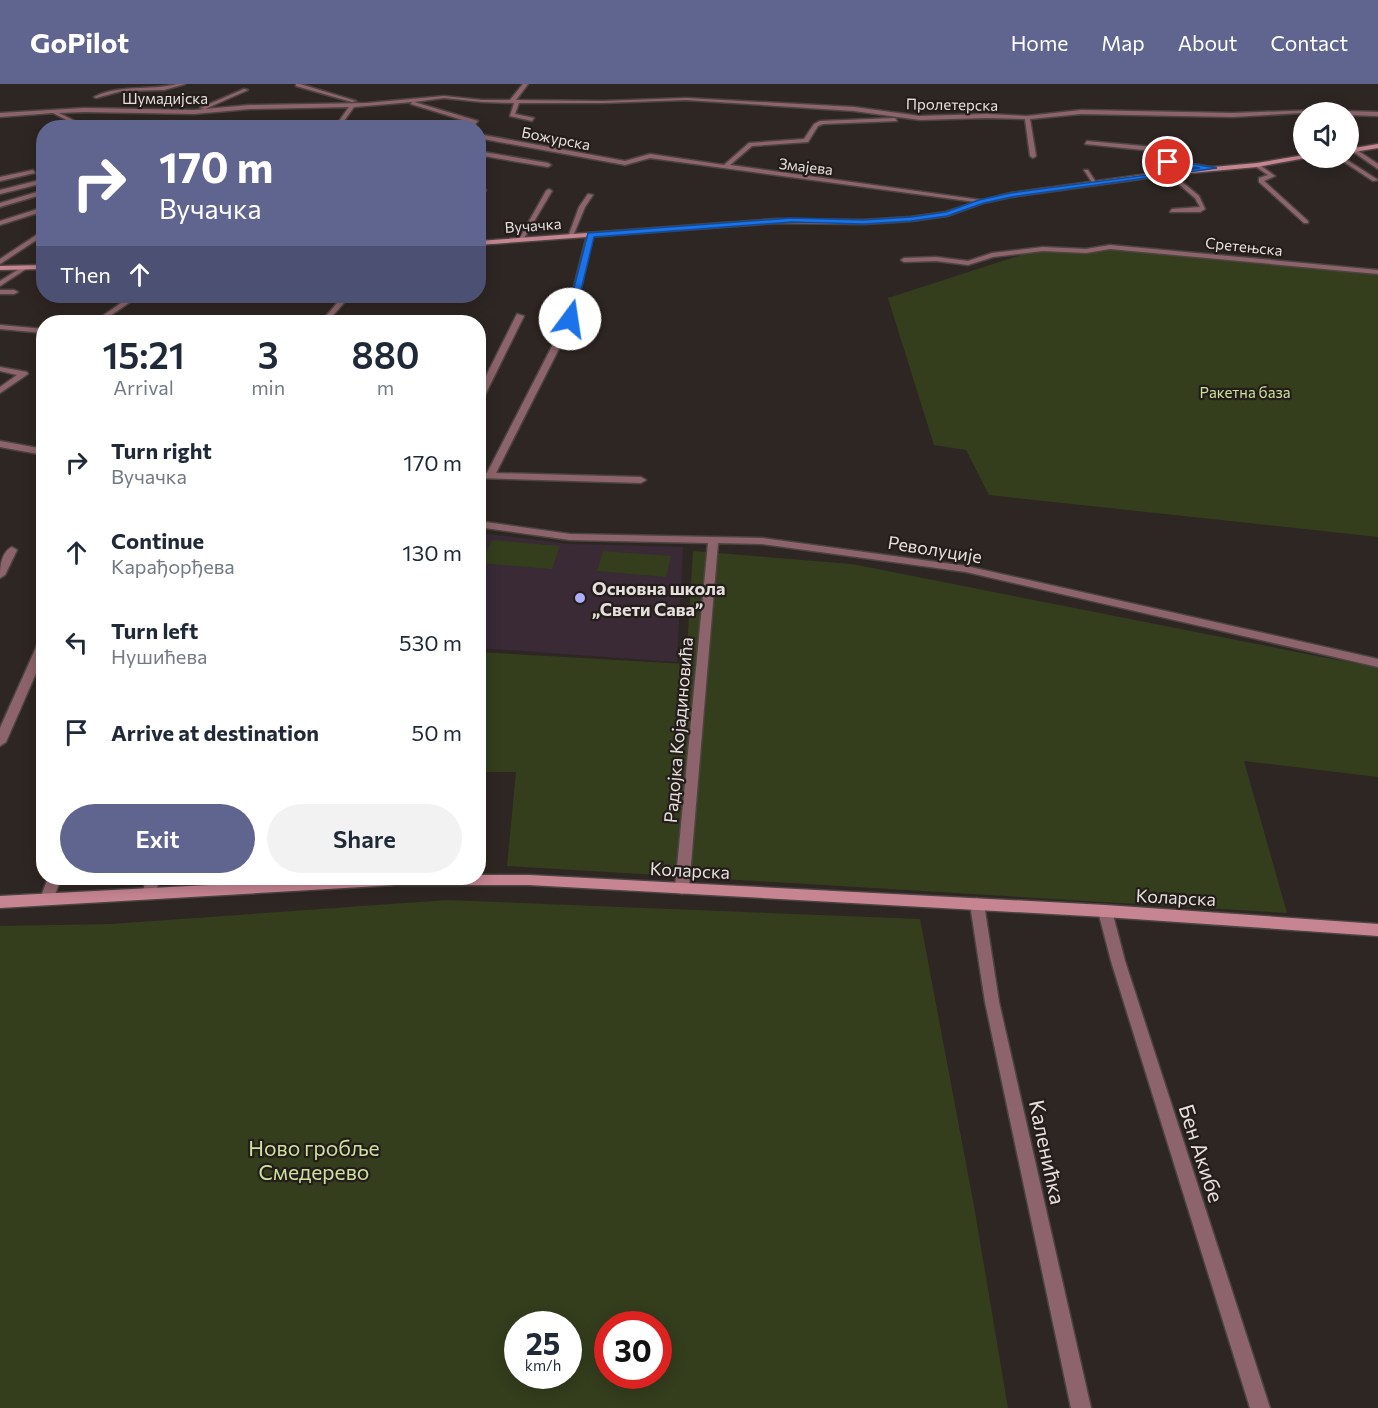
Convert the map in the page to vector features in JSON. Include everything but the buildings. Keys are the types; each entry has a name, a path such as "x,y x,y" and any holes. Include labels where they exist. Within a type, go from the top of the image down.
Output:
{"street":[{"path":"71,111 96,97 117,91 164,89 183,84"},
{"path":"526,84 514,101 512,115 532,119"},
{"path":"298,85 367,105"},
{"path":"96,97 100,89"},
{"path":"194,112 246,90"},
{"name":"Пролетерска","path":"367,105 444,97 514,101 610,102 686,99 854,109 914,118 1027,118 1081,112 1233,115 1293,113"},
{"name":"Пролетерска","path":"408,102 470,120"},
{"path":"342,120 353,105"},
{"name":"Шумадијска","path":"0,115 54,111 194,112 266,106 367,105"},
{"path":"54,111 71,120"},
{"path":"1359,113 1378,114"},
{"path":"726,166 751,144 806,141 816,125 822,122 867,122 914,118"},
{"path":"1027,118 1033,156"},
{"name":"Божурска","path":"486,137 628,164"},
{"path":"1087,143 1154,149 1160,151 1165,161 1214,168"},
{"path":"1359,149 1378,146"},
{"name":"Божурска","path":"486,154 548,165"},
{"path":"1359,155 1378,167"},
{"name":"Змајева","path":"628,164 647,156 981,202"},
{"name":"Вучачка","path":"486,242 792,220 898,220 947,214 981,202 1011,195 1293,159"},
{"path":"1257,165 1272,176 1261,180 1306,222"},
{"path":"1356,168 1375,180"},
{"path":"1086,171 1095,183"},
{"path":"0,179 33,172"},
{"path":"1169,173 1197,197 1203,208 1172,211"},
{"path":"0,192 36,183"},
{"path":"520,240 549,191"},
{"path":"0,205 36,194"},
{"path":"570,236 582,207 590,195"},
{"path":"0,223 36,212"},
{"path":"490,475 570,319 590,235"},
{"path":"0,262 36,237"},
{"name":"Сретењска","path":"904,260 936,259 973,262 992,255 1043,249 1082,251 1107,247 1378,272"},
{"path":"0,284 26,267"},
{"path":"0,268 36,267"},
{"path":"0,292 14,292"},
{"path":"108,315 125,303"},
{"path":"330,315 340,303"},
{"path":"486,385 520,316"},
{"path":"0,327 36,330"},
{"path":"0,369 24,374 0,391"},
{"path":"0,444 36,451"},
{"path":"486,475 641,480"},
{"name":"Револуције","path":"486,525 570,537 762,541 966,569 1378,663"},
{"name":"Радојка Којадиновића","path":"682,888 713,539"},
{"path":"0,575 12,550"},
{"path":"0,742 36,659"},
{"name":"Коларска","path":"486,880 529,880 1105,911 1378,930"},
{"path":"47,899 52,885"},
{"path":"149,893 151,885"},
{"name":"Коларска","path":"0,902 290,885"},
{"name":"Каленићка","path":"977,904 992,1002 1081,1408"},
{"name":"Бен Акибе","path":"1105,911 1121,971 1260,1408"}],"shaded area":[{"name":"Основна школа „Свети Сава”","path":"486,534 569,544 683,547 677,662 486,648"}],"green space":[{"name":"Ракетна база","path":"1111,248 1378,274 1378,537 989,495 966,450 934,445 888,298 1030,252"},
{"path":"492,540 560,546 552,569 486,563 486,554"},
{"path":"603,551 671,556 666,577 597,571"},
{"path":"693,551 852,564 1378,668 1378,777 1244,761 1287,913 507,866 516,772 486,772 486,652 686,664"},
{"name":"Ново гробље Смедерево","path":"447,900 920,919 974,1206 1008,1408 0,1408 0,926 111,924"}],"place":[{"name":"Основна школа „Свети Сава”","path":"580,598"}],"route":[{"path":"570,319 590,235 792,220 864,222 940,216 1011,195 1214,168 1168,162"}]}
